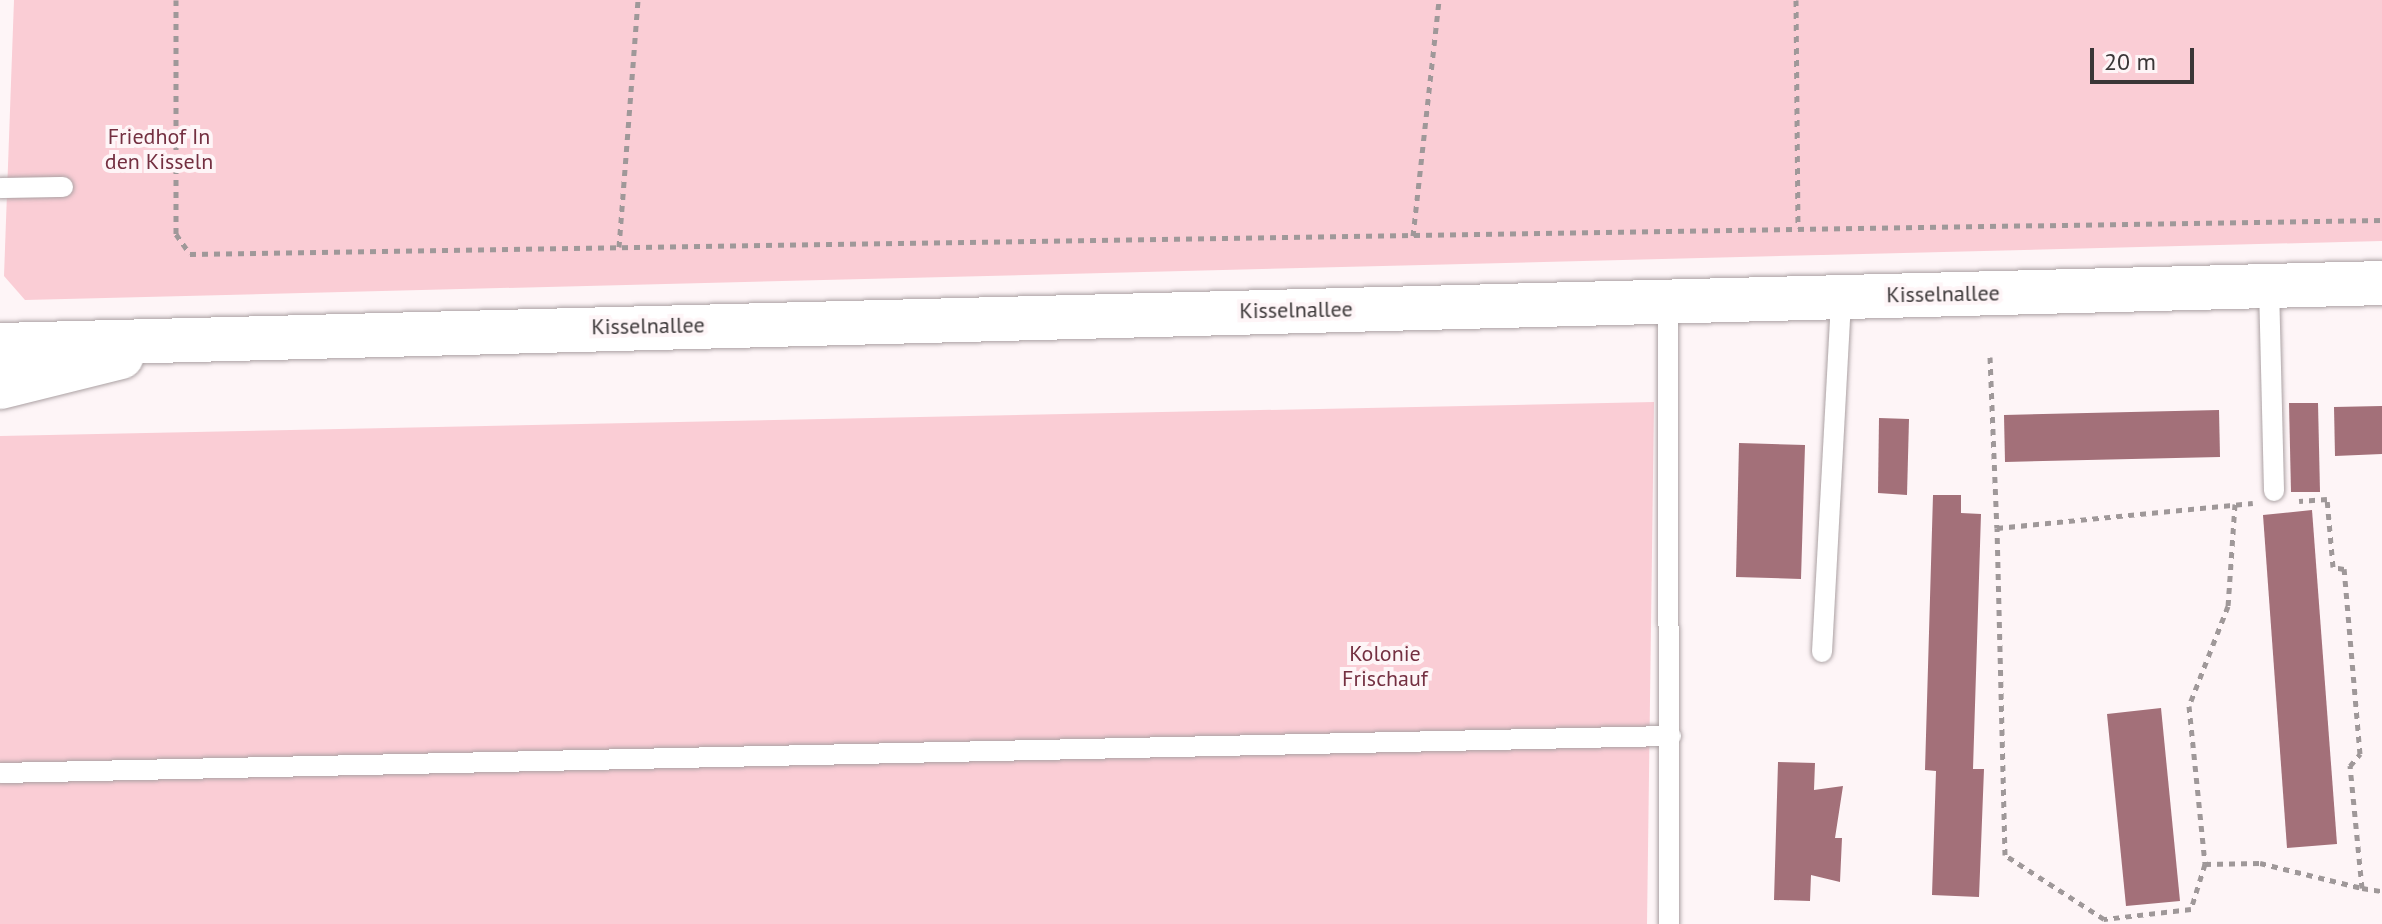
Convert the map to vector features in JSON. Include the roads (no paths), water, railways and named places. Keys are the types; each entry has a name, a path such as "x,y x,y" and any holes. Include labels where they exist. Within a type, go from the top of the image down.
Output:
{"street":[{"name":"Kisselnallee","path":"0,345 209,337 2382,283"},
{"name":"Kisselnallee","path":"0,387 209,337"}],"lane":[{"path":"0,188 63,187"},
{"path":"2269,286 2274,499"},
{"path":"1822,652 1841,297"},
{"path":"1668,301 1669,924"},
{"path":"0,773 1671,736"}],"park label":[{"name":"Friedhof In den Kisseln","path":"159,148"},
{"name":"Kolonie Frischauf","path":"1385,666"}]}
